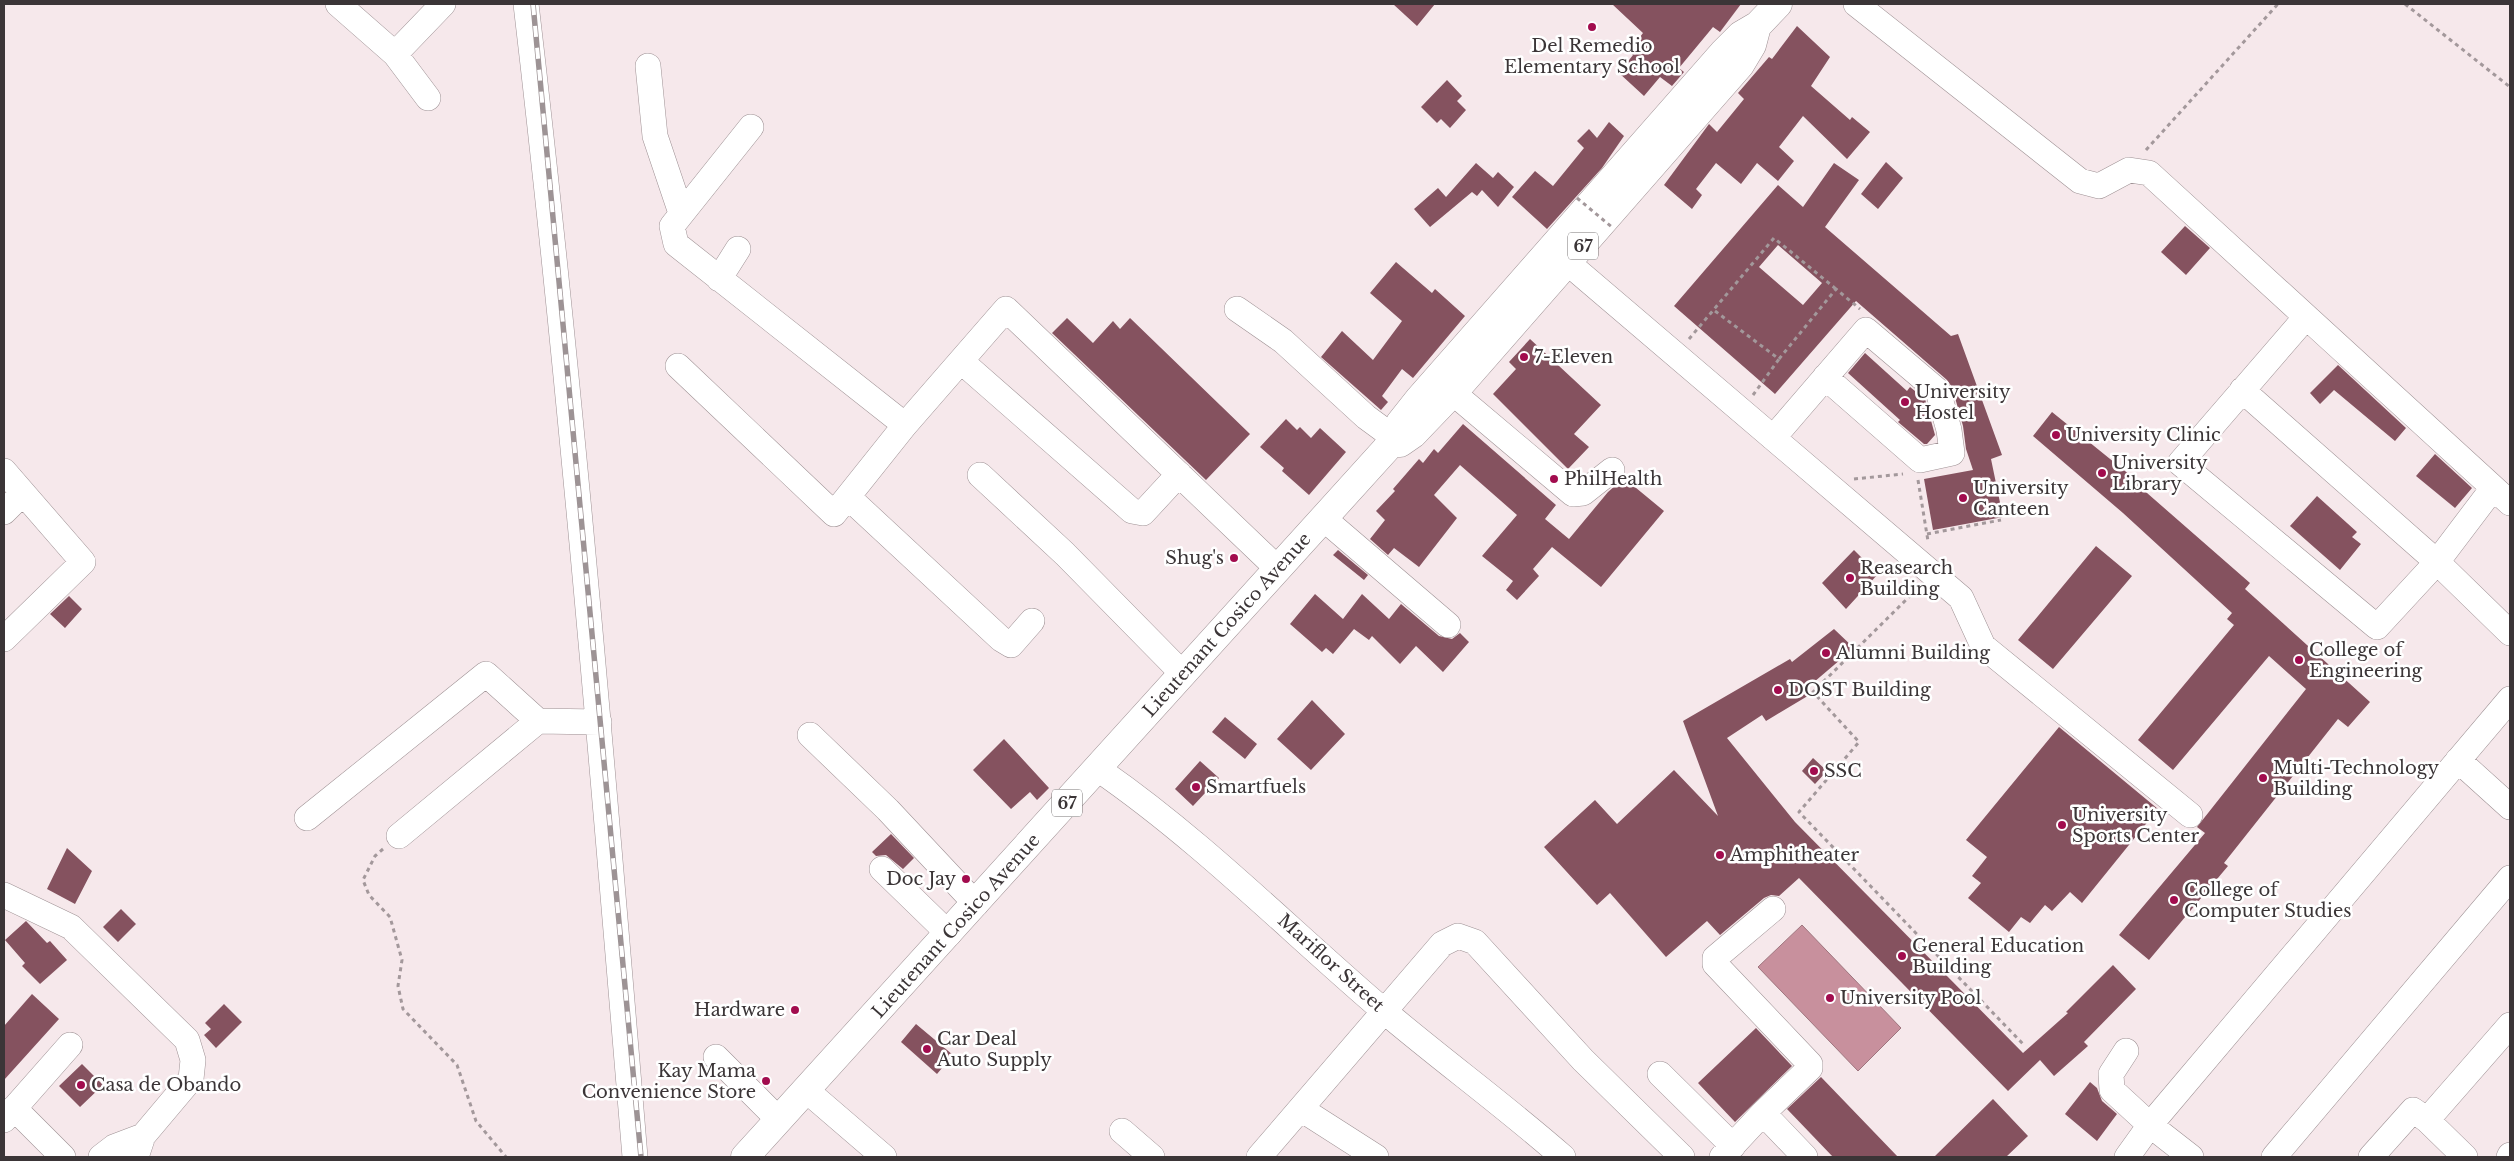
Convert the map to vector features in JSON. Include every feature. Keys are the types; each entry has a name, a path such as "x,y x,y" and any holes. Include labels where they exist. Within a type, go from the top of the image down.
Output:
{"main road":[{"name":"Lieutenant Cosico Avenue","path":"745,1157 1393,442 1400,423 1420,399 1729,47 1742,35 1758,26 1778,4"},
{"name":"Lieutenant Cosico Avenue","path":"1393,442 1413,434 1568,263 1740,65 1752,45 1758,26"}],"street":[{"path":"338,4 395,54 428,98"},
{"path":"395,54 443,4"},
{"path":"526,4 539,113 599,722 634,1157"},
{"path":"1856,4 2080,181 2099,186 2129,170 2149,173 2502,495 2377,627 2180,463 2306,317"},
{"path":"648,66 655,136 681,213"},
{"path":"751,127 672,226 676,244 905,425"},
{"path":"719,279 738,248"},
{"path":"1568,263 1961,598 1982,646 2190,815"},
{"path":"678,366 834,514 905,425 962,362 1006,309 1278,569"},
{"path":"1237,309 1283,341 1393,442"},
{"path":"1773,438 1866,330 1938,391 1949,430 1952,453 1920,460 1825,378"},
{"path":"962,362 1132,511 1143,512 1179,474"},
{"path":"2242,390 2437,562 2510,633"},
{"path":"1452,392 1573,494 1583,492 1612,470"},
{"path":"4,471 22,494 84,562 4,639"},
{"path":"980,475 1123,611 1183,674"},
{"path":"4,512 22,494"},
{"path":"848,497 1001,639 1011,645 1032,621"},
{"path":"1323,518 1448,626"},
{"path":"307,818 486,674 538,721"},
{"path":"2127,1157 2150,1125 2510,699"},
{"path":"398,836 538,721 599,722"},
{"path":"810,735 888,810 976,904"},
{"path":"2458,760 2510,807"},
{"name":"Mariflor Street","path":"1098,769 1127,789 1219,863 1384,1011 1563,1157"},
{"path":"882,869 949,934"},
{"path":"2274,1157 2510,878"},
{"path":"4,895 72,927 187,1040 193,1060 191,1079 139,1147 114,1147 101,1157"},
{"path":"1660,1074 1727,1152 1763,1113 1808,1071 1810,1064 1715,964 1715,958 1773,909"},
{"path":"1259,1157 1442,944 1458,936 1475,942 1583,1060 1682,1157"},
{"path":"2427,1120 2510,1025"},
{"path":"58,1152 9,1114 70,1045"},
{"path":"2126,1051 2111,1074 2112,1090 2150,1125 2191,1157"},
{"path":"716,1058 779,1120"},
{"path":"806,1090 884,1157"},
{"path":"1301,1109 1376,1157"},
{"path":"2371,1157 2413,1110 2427,1120 2465,1157"},
{"path":"1763,1113 1805,1157"},
{"path":"1122,1131 1152,1157"}],"path":[{"path":"2129,170 2278,4"},
{"path":"2404,4 2510,87"},
{"path":"1577,198 1613,228"},
{"path":"1688,340 1715,311 1774,238 1867,315"},
{"path":"1753,396 1779,359 1836,289"},
{"path":"1715,311 1779,359"},
{"path":"1916,472 1929,543"},
{"path":"1851,479 1907,473"},
{"path":"1927,534 2001,520"},
{"path":"1933,574 1813,692 1859,742 1799,812 2023,1044"},
{"path":"398,836 375,856 363,880 369,895 390,917 402,960 398,986 403,1009 457,1065 476,1122 506,1157"}],"shaded area":[{"name":"University Pool","path":"1802,925 1901,1028 1858,1071 1758,967"}],"building":[{"path":"1393,4 1435,4 1417,26"},
{"path":"1612,4 1741,4 1720,32 1713,27 1679,68 1684,72 1672,86 1660,77 1644,96 1619,73 1633,55 1629,52 1643,33"},
{"path":"1797,26 1830,57 1811,86 1850,120 1852,117 1870,132 1847,159 1803,116 1779,147 1794,161 1778,181 1757,163 1741,184 1716,163 1696,189 1702,195 1692,209 1664,185 1709,124 1717,132 1744,99 1738,93 1769,57 1772,59"},
{"path":"1447,80 1462,96 1457,101 1466,110 1450,128 1441,119 1437,123 1421,107"},
{"path":"1609,122 1624,136 1602,168 1547,229 1512,197 1535,171 1553,186 1584,148 1577,141 1589,129 1597,138"},
{"path":"1886,162 1903,178 1878,209 1861,194"},
{"path":"1476,163 1493,178 1498,172 1514,187 1498,207 1482,190 1477,196 1472,192 1430,227 1414,209 1438,188 1446,197"},
{"path":"1834,163 1859,180 1825,227 1951,336 1958,334 2002,455 1991,459 2003,517 1933,530 1924,479 1973,470 1966,449 1963,426 1952,387 1947,380 1856,301 1775,394 1674,306 1778,185 1803,207","holes":["1778,245 1822,283 1803,305 1759,267"]},
{"path":"2185,226 2210,248 2186,275 2161,252"},
{"path":"1396,262 1432,293 1435,289 1465,316 1413,378 1402,369 1382,396 1388,402 1381,410 1321,357 1342,331 1373,360 1402,321 1370,293"},
{"path":"1067,318 1093,343 1113,321 1120,329 1130,318 1250,434 1206,480 1052,333"},
{"path":"1530,339 1601,405 1574,434 1589,447 1568,469 1493,394 1516,369 1509,362"},
{"name":"University Hostel","path":"1865,353 1907,391 1910,387 1925,399 1935,435 1927,444 1924,444 1898,422 1900,420 1848,373"},
{"path":"2338,365 2406,428 2395,441 2334,390 2320,404 2310,393"},
{"path":"2052,412 2141,484 2139,486 2250,583 2245,589 2370,702 2348,727 2338,719 2224,863 2228,866 2149,960 2119,935 2205,833 2197,827 2306,689 2269,656 2173,770 2138,740 2234,625 2227,619 2232,613 2123,513 2033,436"},
{"path":"1286,419 1297,430 1300,427 1311,438 1320,428 1346,452 1309,495 1282,471 1284,468 1260,447"},
{"path":"1463,424 1556,505 1545,519 1569,539 1608,492 1624,478 1664,511 1601,587 1552,547 1533,569 1539,576 1517,600 1506,590 1513,581 1482,556 1517,515 1460,465 1434,495 1457,518 1419,567 1394,548 1388,555 1370,539 1385,520 1376,511 1395,491 1393,489 1419,459 1423,463 1434,449 1438,453"},
{"path":"2435,454 2472,488 2455,508 2416,476"},
{"path":"2317,496 2357,532 2352,537 2361,544 2340,570 2290,526"},
{"path":"2096,546 2132,576 2053,669 2018,640"},
{"path":"1338,550 1368,575 1364,580 1333,555"},
{"name":"Reasearch Building","path":"1854,550 1878,574 1846,609 1822,583"},
{"path":"1315,594 1343,619 1362,594 1389,619 1401,604 1439,636 1452,639 1460,633 1469,642 1443,672 1416,646 1400,664 1372,636 1369,640 1354,629 1333,654 1326,648 1322,652 1290,624"},
{"path":"69,596 82,609 65,628 50,614"},
{"path":"1834,629 1854,648 1807,688 1811,694 1766,721 1762,715 1727,738 1795,822 2023,1053 2068,1013 2066,1012 2113,965 2136,989 2084,1042 2088,1046 2054,1076 2040,1060 2008,1091 1799,878 1779,896 1771,895 1764,898 1720,935 1707,921 1666,957 1610,893 1597,905 1544,847 1595,800 1617,824 1674,770 1718,816 1683,721 1790,659 1792,662"},
{"path":"1312,700 1345,734 1311,770 1277,739"},
{"path":"1225,717 1257,744 1245,759 1212,732"},
{"name":"University Sports Center","path":"2059,727 2158,809 2082,903 2070,892 2052,911 2045,905 2030,923 2021,917 2009,932 1968,898 1981,883 1972,876 1987,857 1966,840"},
{"path":"1004,739 1049,788 1037,800 1030,792 1011,809 973,770"},
{"name":"SSC","path":"1813,758 1827,771 1815,784 1802,771"},
{"path":"1200,761 1219,778 1193,806 1175,789"},
{"path":"891,834 914,858 903,869 886,855 876,856 872,852"},
{"path":"67,848 92,871 75,904 47,889"},
{"path":"121,909 136,924 118,942 103,927"},
{"path":"26,921 47,943 50,941 67,960 40,984 22,966 25,963 5,940"},
{"path":"32,994 59,1019 4,1080 4,1026"},
{"path":"224,1004 242,1022 216,1048 204,1035 211,1029 205,1023"},
{"name":"Car Deal Auto Supply","path":"916,1024 953,1055 937,1074 901,1042"},
{"path":"1756,1028 1792,1066 1735,1122 1698,1083"},
{"name":"Casa de Obando","path":"82,1064 103,1085 80,1107 59,1086"},
{"path":"1821,1077 1898,1157 1833,1157 1787,1109"},
{"path":"2090,1082 2097,1088 2102,1101 2117,1114 2097,1141 2065,1114"},
{"path":"1993,1099 2028,1136 2006,1157 1934,1157"}],"railway":[{"path":"533,4 641,1157"}],"place":[{"name":"Del Remedio Elementary School","path":"1592,27"},
{"name":"7-Eleven","path":"1524,357"},
{"name":"University Hostel","path":"1905,402"},
{"name":"University Clinic","path":"2056,435"},
{"name":"University Library","path":"2102,473"},
{"name":"PhilHealth","path":"1554,479"},
{"name":"University Canteen","path":"1963,498"},
{"name":"Shug's","path":"1234,558"},
{"name":"Reasearch Building","path":"1850,578"},
{"name":"Alumni Building","path":"1826,653"},
{"name":"College of Engineering","path":"2299,660"},
{"name":"DOST Building","path":"1778,690"},
{"name":"SSC","path":"1814,771"},
{"name":"Multi-Technology Building","path":"2263,778"},
{"name":"Smartfuels","path":"1196,787"},
{"name":"University Sports Center","path":"2062,825"},
{"name":"Amphitheater","path":"1720,855"},
{"name":"Doc Jay","path":"966,879"},
{"name":"College of Computer Studies","path":"2174,900"},
{"name":"General Education Building","path":"1902,956"},
{"name":"University Pool","path":"1830,998"},
{"name":"Hardware","path":"795,1010"},
{"name":"Car Deal Auto Supply","path":"927,1049"},
{"name":"Kay Mama Convenience Store","path":"766,1081"},
{"name":"Casa de Obando","path":"81,1085"}]}
